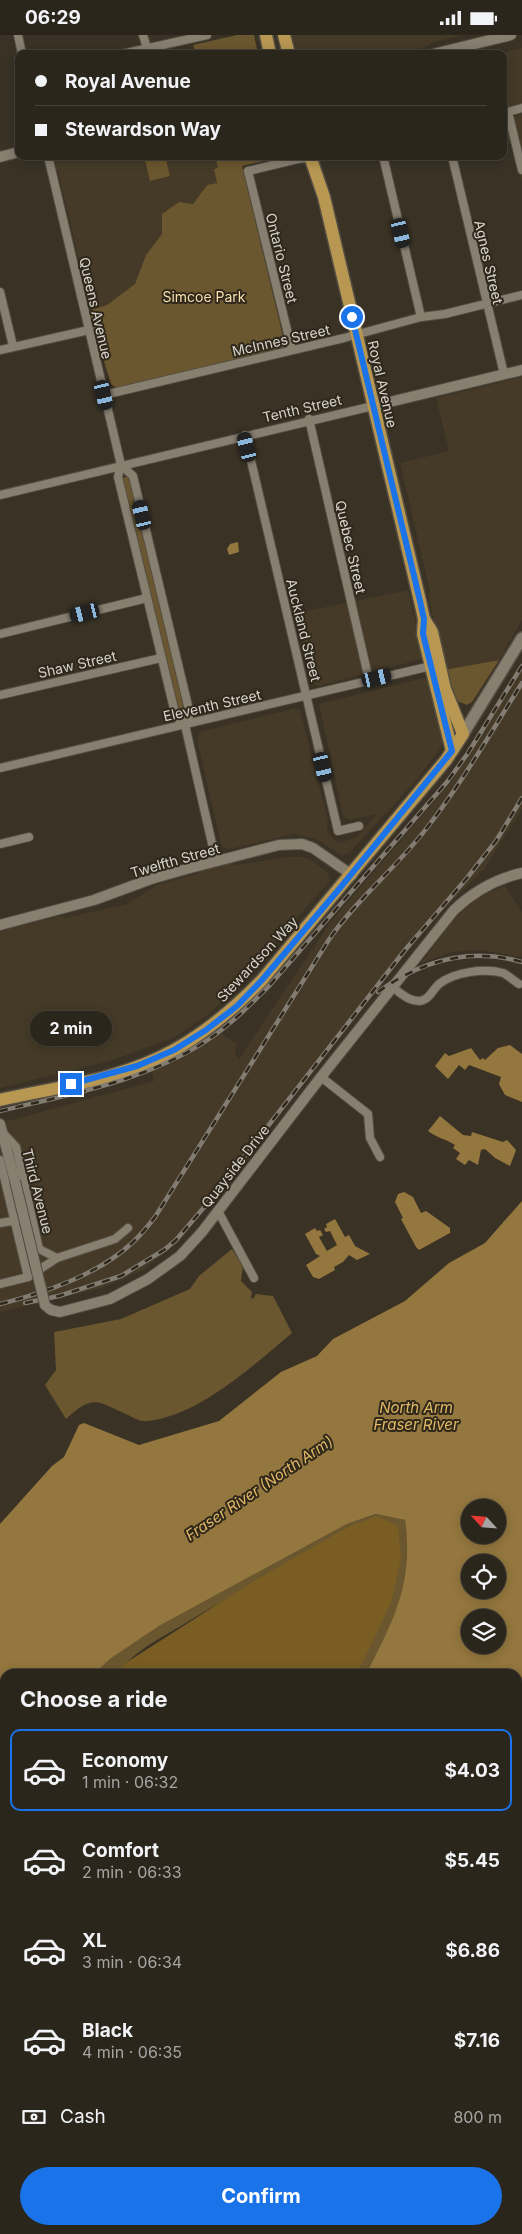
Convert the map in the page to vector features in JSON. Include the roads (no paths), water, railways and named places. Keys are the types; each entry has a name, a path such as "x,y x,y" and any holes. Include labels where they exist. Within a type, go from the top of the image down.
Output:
{"main road":[{"path":"266,35 269,50"},
{"path":"284,35 288,50"},
{"name":"Royal Avenue","path":"311,160 324,197 424,619 423,634 452,751"},
{"name":"Royal Avenue","path":"424,619 432,632 445,689 463,734"},
{"path":"463,734 522,638"},
{"name":"Stewardson Way","path":"0,1099 91,1080 137,1066 174,1050 206,1030 237,1006 262,980 352,875 452,751 463,734"}],"street":[{"path":"18,35 21,50"},
{"path":"143,35 147,48"},
{"path":"139,50 207,35"},
{"path":"446,50 490,37 511,35"},
{"path":"507,112 522,108"},
{"path":"507,116 522,170"},
{"path":"0,157 15,154"},
{"name":"Queens Avenue","path":"49,160 121,465 118,477 161,658 176,717 185,725 216,861"},
{"name":"Ontario Street","path":"292,350 248,171 294,160"},
{"path":"384,160 421,317"},
{"name":"Agnes Street","path":"453,160 504,374"},
{"path":"0,292 13,347"},
{"name":"McInnes Street","path":"104,395 421,317 444,314 522,295"},
{"path":"0,350 89,330"},
{"name":"Tenth Street","path":"0,495 309,419 373,406 522,370"},
{"name":"Quebec Street","path":"309,419 369,680"},
{"name":"Auckland Street","path":"244,435 338,831 359,826"},
{"name":"Queens Avenue","path":"121,465 133,476 190,714 185,725"},
{"path":"0,634 147,598"},
{"name":"Shaw Street","path":"0,695 161,658"},
{"name":"Eleventh Street","path":"0,768 431,666"},
{"path":"0,844 29,837"},
{"name":"Twelfth Street","path":"0,925 94,900 151,879 279,845 302,844 320,851 352,875"},
{"name":"Quayside Drive","path":"1,1132 8,1151 45,1305 49,1309 60,1312 92,1305 124,1293 148,1279 180,1256 218,1211 320,1077 454,910 469,896 487,885 522,873"},
{"path":"392,987 406,997 420,1001 426,999 438,985 448,978 459,974 504,973 519,984"},
{"path":"320,1077 368,1114 370,1138 380,1157"},
{"name":"Third Avenue","path":"1,1132 16,1147 39,1249 57,1258"},
{"path":"0,1160 28,1277"},
{"path":"218,1211 254,1278"},
{"path":"0,1223 32,1217"},
{"path":"0,1284 28,1277 57,1258 115,1239 128,1228"}],"water":[{"path":"238,542 239,552 229,555 227,549 230,544"},
{"path":"510,1045 522,1054 522,1102 505,1095 499,1084 501,1077 469,1065 465,1070 459,1065 448,1079 435,1066 445,1053 449,1056 471,1048 480,1060 483,1058 485,1060 498,1048"},
{"path":"440,1116 463,1135 471,1136 472,1132 503,1142 507,1140 516,1150 510,1166 495,1158 485,1149 481,1150 478,1165 469,1160 465,1165 456,1159 460,1153 453,1148 455,1145 428,1131"},
{"path":"404,1192 413,1197 421,1213 426,1211 450,1228 450,1233 419,1250 401,1219 403,1218 395,1202 398,1194"},
{"name":"North Arm Fraser River","path":"522,1201 522,1669 368,1669 393,1618 404,1582 407,1563 405,1520 376,1514 347,1524 159,1626 110,1659 99,1669 0,1669 0,1524 52,1466 64,1457 79,1425 84,1423 139,1445 219,1421 281,1372 317,1356 333,1339 405,1301 449,1263 485,1243"},
{"path":"335,1219 345,1237 349,1235 355,1246 370,1254 357,1260 349,1255 343,1262 334,1267 335,1270 319,1279 313,1277 306,1265 320,1256 316,1254 305,1234 315,1228 317,1231 320,1230 323,1235 319,1237 327,1251 337,1245 330,1231 326,1232 324,1229 327,1227 326,1224"}],"railway":[{"path":"0,1111 81,1092 160,1066 209,1039 233,1021 269,986 447,782 468,753 522,666"},
{"path":"0,1304 52,1288 104,1264 132,1243 155,1217 330,938 439,812 522,683"},
{"path":"25,1303 59,1296 121,1276 164,1250 176,1240 212,1198 405,950 496,841 522,798"},
{"path":"378,992 411,972 447,960 484,956 522,962"}],"park label":[{"name":"Simcoe Park","path":"204,296"}],"water label":[{"name":"Fraser River (North Arm)","path":"259,1488"}]}
